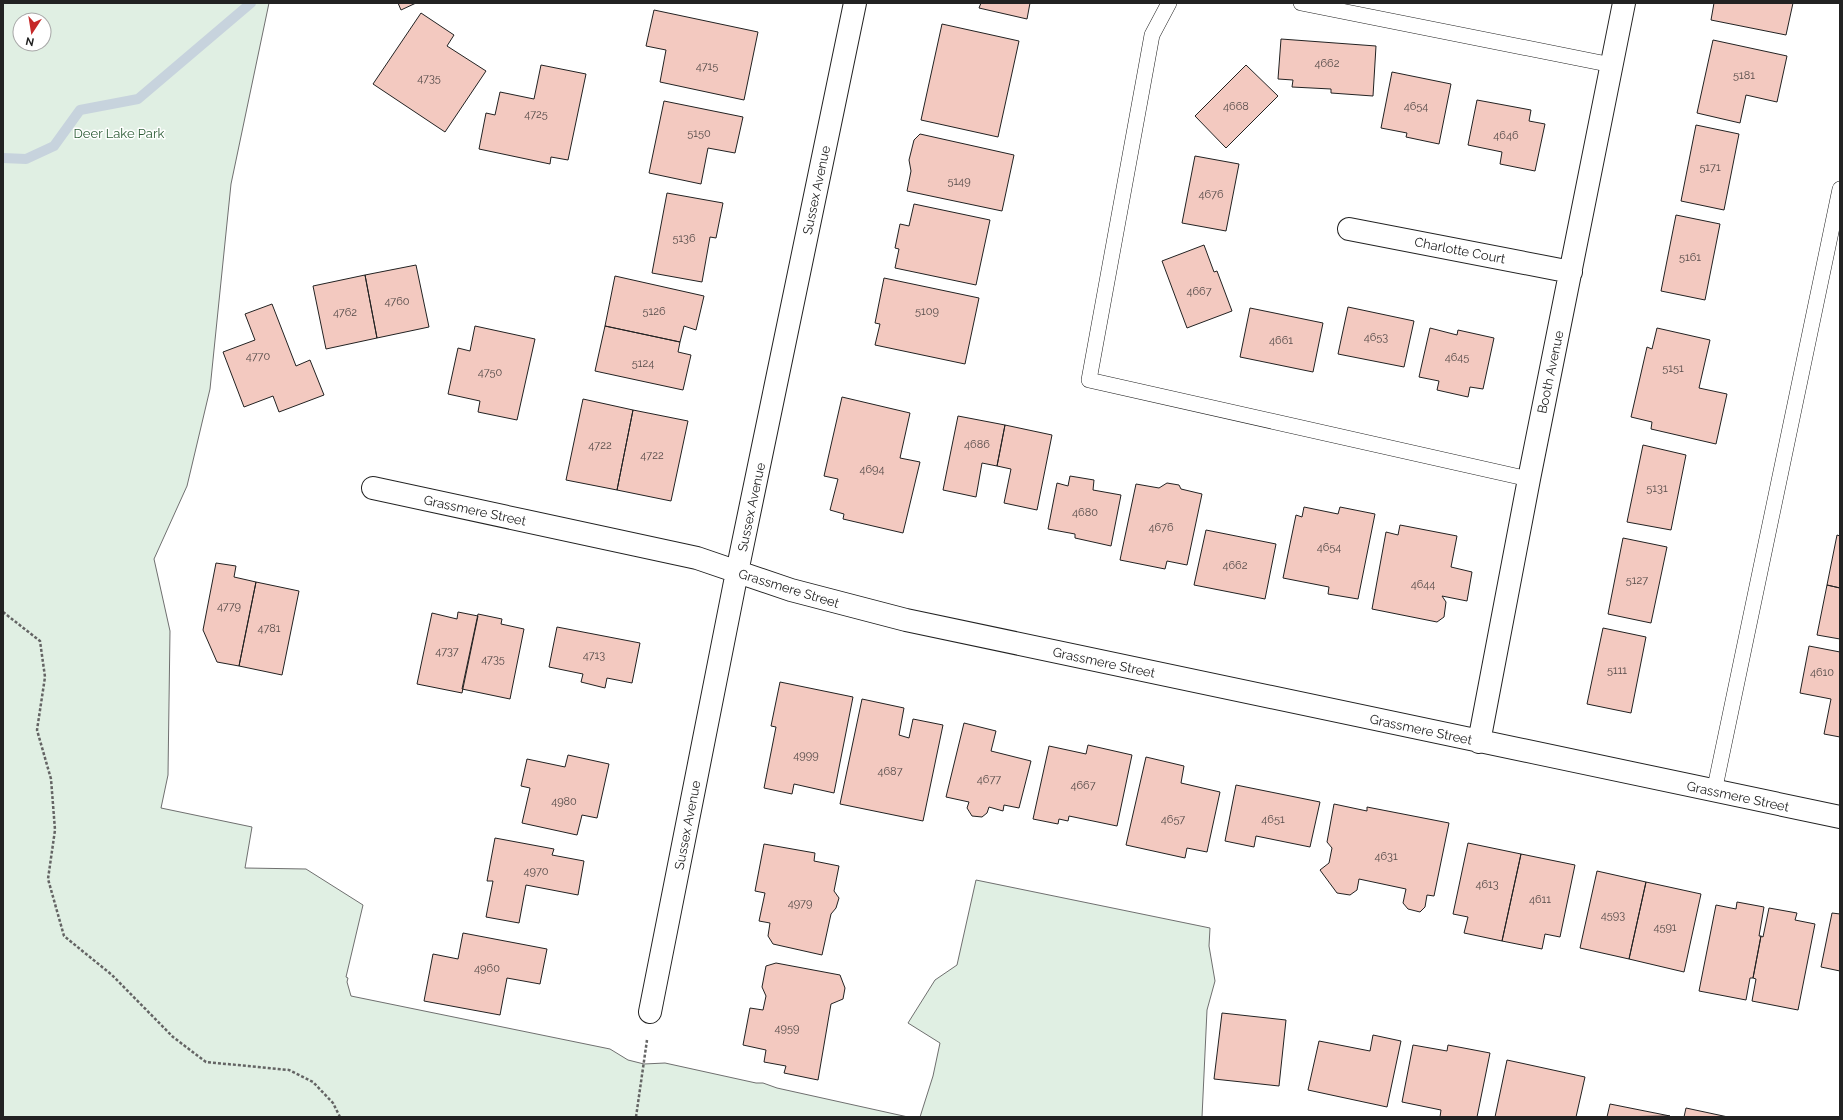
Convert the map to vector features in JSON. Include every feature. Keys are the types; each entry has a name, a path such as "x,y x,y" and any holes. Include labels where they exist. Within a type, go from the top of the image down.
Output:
{"street":[{"name":"Sussex Avenue","path":"650,1012 737,572 855,3"},
{"name":"Booth Avenue","path":"1480,742 1529,479 1624,3"},
{"name":"Charlotte Court","path":"1349,229 1571,272"},
{"name":"Grassmere Street","path":"373,488 697,558 791,590 906,620 1714,792 1840,817"}],"lane":[{"path":"1169,3 1152,35 1089,380 1529,479"},
{"path":"1301,3 1612,65"},
{"path":"1714,792 1840,189"}],"path":[{"path":"3,612 40,641 45,677 37,730 51,779 55,830 48,880 64,936 112,975 174,1037 206,1062 289,1070 313,1082 333,1103 340,1117"},
{"path":"636,1117 650,1012"}],"green space":[{"name":"Deer Lake Park","path":"3,3 269,3 231,184 210,389 187,486 154,559 170,631 168,775 161,808 252,827 245,868 306,869 363,905 346,977 348,978 347,982 351,996 610,1049 628,1060 644,1064 665,1063 756,1083 763,1083 777,1088 908,1117 3,1117"},
{"path":"976,880 1210,928 1209,946 1215,981 1207,1010 1202,1117 920,1117 933,1076 940,1043 908,1023 935,980 957,965"}],"building":[{"path":"398,3 416,3 401,10"},
{"path":"981,3 1030,3 1027,19 979,8"},
{"path":"1714,3 1793,3 1786,35 1711,20"},
{"path":"654,10 758,32 744,100 660,82 666,50 646,46"},
{"path":"421,13 454,35 447,46 486,71 445,132 373,84"},
{"path":"942,24 1019,41 998,137 921,120"},
{"path":"1281,39 1376,46 1373,96 1331,93 1331,89 1292,87 1293,80 1278,79"},
{"path":"1713,40 1787,56 1777,102 1746,95 1740,123 1697,113"},
{"path":"541,65 586,74 568,160 551,157 550,164 479,149 486,113 495,115 500,92 534,99"},
{"path":"1246,65 1278,96 1226,148 1195,116"},
{"path":"1392,72 1451,84 1439,144 1406,137 1407,133 1381,128"},
{"path":"1477,100 1531,110 1529,121 1545,124 1535,171 1500,164 1502,152 1468,145"},
{"path":"664,101 743,117 735,153 708,148 701,184 649,173"},
{"path":"1696,125 1739,134 1724,210 1681,201"},
{"path":"920,134 1014,155 1002,211 907,191 911,171 909,160 914,140"},
{"path":"1195,156 1239,164 1226,231 1182,223"},
{"path":"667,193 723,203 716,238 710,237 702,282 652,273"},
{"path":"914,204 990,220 976,285 895,268 899,249 895,248 900,224 909,226"},
{"path":"1676,215 1720,224 1705,300 1661,291"},
{"path":"1204,245 1214,272 1217,271 1232,311 1187,328 1162,261"},
{"path":"416,265 429,327 377,338 365,275"},
{"path":"365,275 377,338 326,349 313,286"},
{"path":"615,276 704,296 696,330 684,326 680,342 605,326"},
{"path":"884,278 979,298 965,364 875,345 880,324 875,323"},
{"path":"272,304 296,366 310,360 324,395 279,412 273,396 244,407 223,352 255,340 245,314"},
{"path":"1348,307 1414,321 1404,367 1338,354"},
{"path":"1250,308 1323,323 1313,372 1240,357"},
{"path":"475,326 535,339 517,420 478,412 480,401 448,394 458,348 470,351"},
{"path":"605,326 680,342 678,352 691,355 683,390 595,371"},
{"path":"1430,328 1457,335 1458,330 1494,338 1483,389 1470,387 1468,397 1437,390 1439,381 1419,377"},
{"path":"1657,328 1710,340 1699,388 1727,394 1716,444 1651,429 1652,422 1631,417 1647,347 1652,349"},
{"path":"842,397 910,413 900,458 920,462 903,533 843,519 844,514 830,510 838,479 824,476"},
{"path":"583,399 633,410 617,490 566,480"},
{"path":"633,410 688,421 671,501 617,490"},
{"path":"958,416 1005,425 997,466 982,463 976,497 943,490"},
{"path":"1005,425 1052,435 1037,510 1004,503 1011,469 997,466"},
{"path":"1643,445 1686,455 1671,530 1627,522"},
{"path":"1070,476 1094,480 1093,490 1121,495 1111,546 1075,538 1075,534 1048,529 1057,483 1068,486"},
{"path":"1167,483 1179,485 1181,489 1202,494 1187,565 1167,561 1165,569 1120,560 1136,484 1159,488"},
{"path":"1304,507 1338,514 1340,507 1375,514 1358,599 1328,594 1329,587 1283,578 1296,515 1302,517"},
{"path":"1400,525 1457,536 1451,567 1472,572 1467,601 1442,596 1446,602 1444,617 1437,622 1372,609 1386,532 1398,535"},
{"path":"1206,530 1276,544 1265,599 1194,585"},
{"path":"1837,535 1840,536 1840,588 1827,585"},
{"path":"1623,538 1667,547 1651,623 1608,614"},
{"path":"216,563 236,566 234,577 256,582 239,666 217,662 203,630"},
{"path":"256,582 299,591 282,675 239,666"},
{"path":"1827,585 1840,588 1840,639 1817,635"},
{"path":"458,612 478,616 462,693 417,684 432,613 457,619"},
{"path":"478,614 502,619 501,624 524,629 510,699 462,689"},
{"path":"557,627 640,643 632,683 607,678 605,688 581,682 583,674 549,667"},
{"path":"1603,628 1646,637 1631,713 1587,704"},
{"path":"1809,646 1840,652 1840,737 1824,734 1831,699 1800,693"},
{"path":"780,682 853,697 834,793 794,784 792,794 764,788 776,727 771,726"},
{"path":"862,699 904,708 899,735 909,738 913,719 943,725 923,821 840,804"},
{"path":"964,723 996,731 991,751 1031,761 1019,808 1004,805 1003,811 989,807 987,813 982,817 972,816 967,808 969,802 946,797"},
{"path":"1088,745 1132,755 1117,826 1069,816 1068,821 1059,819 1058,824 1033,819 1049,746 1086,754"},
{"path":"568,755 609,764 597,818 582,815 577,835 522,823 530,788 521,786 527,759 565,767"},
{"path":"1146,757 1184,766 1181,783 1220,792 1207,852 1187,848 1185,858 1126,845"},
{"path":"1236,785 1320,802 1310,847 1256,836 1254,847 1225,841"},
{"path":"1334,804 1367,811 1367,807 1449,823 1434,896 1427,895 1425,907 1420,912 1408,909 1403,903 1406,889 1359,879 1357,890 1350,895 1337,893 1320,870 1329,863 1332,848 1327,842"},
{"path":"495,838 554,849 552,855 584,861 578,895 526,885 519,923 486,917 493,881 487,881"},
{"path":"1468,843 1521,854 1502,941 1464,933 1468,917 1453,914"},
{"path":"764,844 815,853 814,861 839,866 834,891 839,898 836,908 831,914 822,955 773,944 768,936 770,923 759,921 765,893 755,891"},
{"path":"1521,854 1575,865 1560,937 1545,934 1542,949 1502,941"},
{"path":"1597,871 1646,882 1629,959 1580,948"},
{"path":"1646,882 1701,894 1684,972 1629,959"},
{"path":"1737,902 1764,907 1759,936 1761,936 1753,978 1750,978 1746,1000 1699,991 1716,905 1736,909"},
{"path":"1769,908 1797,913 1795,920 1815,924 1798,1010 1752,1001 1756,979 1753,978 1761,936 1763,937"},
{"path":"1832,913 1840,914 1840,971 1821,967"},
{"path":"463,933 547,949 540,984 507,978 500,1015 424,1001 433,954 458,959"},
{"path":"776,963 840,975 845,988 843,999 831,1004 818,1080 784,1073 786,1066 764,1062 766,1050 743,1045 750,1008 763,1010 766,996 762,987 766,966"},
{"path":"1222,1013 1286,1020 1279,1086 1214,1079"},
{"path":"1373,1035 1401,1041 1387,1107 1308,1090 1319,1041 1370,1051"},
{"path":"1413,1045 1447,1051 1448,1045 1490,1053 1477,1117 1440,1117 1441,1110 1402,1102"},
{"path":"1507,1060 1585,1077 1576,1117 1495,1117"},
{"path":"1610,1104 1670,1116 1607,1117"},
{"path":"1686,1108 1728,1117 1684,1117"}],"waterway":[{"path":"3,158 26,159 54,146 80,110 138,99 251,3"}]}
